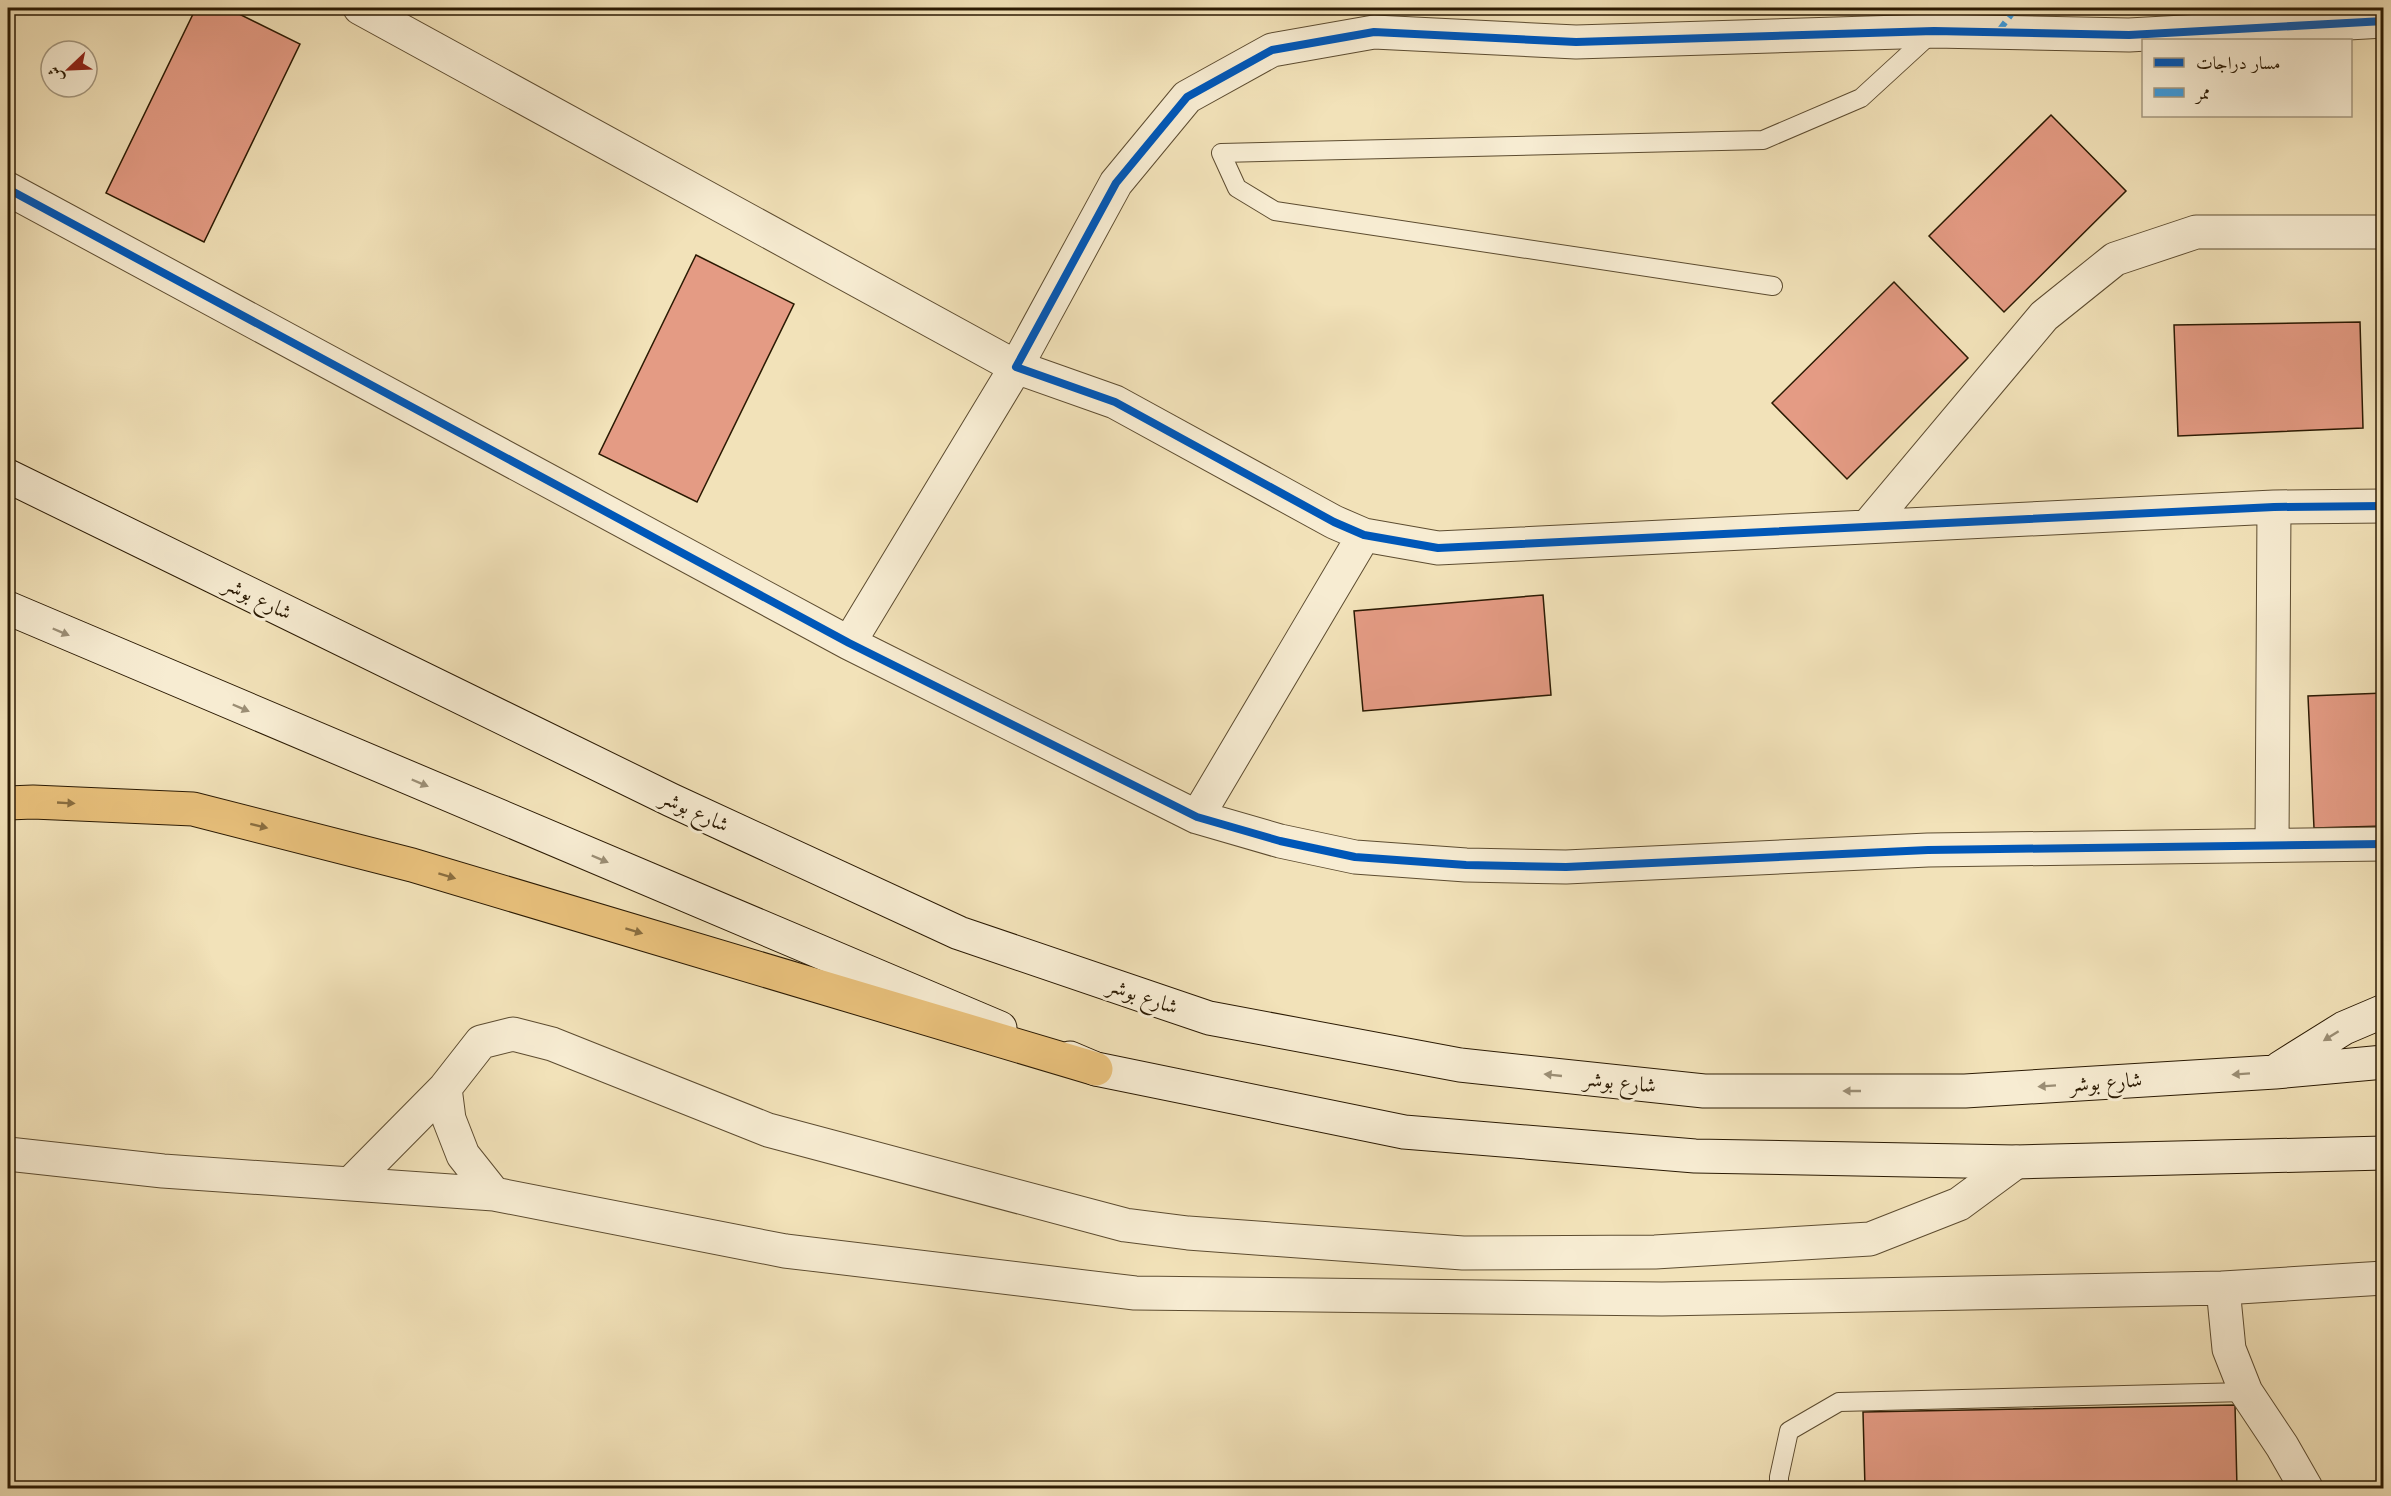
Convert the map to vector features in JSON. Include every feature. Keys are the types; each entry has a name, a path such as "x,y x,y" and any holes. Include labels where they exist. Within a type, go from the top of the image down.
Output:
{"highway":[{"path":"8,803 33,802 193,809 412,865 1096,1069"}],"street":[{"path":"360,8 1016,368 1115,402 1305,506 1364,535 1438,548 2274,507 2384,506"},
{"path":"849,643 1016,368 1116,183 1187,97 1272,50 1374,32 1576,42 1934,31 2129,35 2384,21"},
{"path":"8,189 849,643 1197,817 1280,841 1356,856 1466,865 1566,867 1928,850 2384,844"},
{"path":"1867,527 2044,316 2115,260 2196,232 2384,232"},
{"name":"شارع بوشر","path":"8,476 670,800 959,933 1209,1018 1460,1065 1704,1091 1965,1091 2275,1072 2384,1062"},
{"path":"2272,845 2274,507"},
{"path":"1197,817 1364,535"},
{"path":"8,608 1096,1069 1404,1132 1695,1156 2016,1162 2384,1153"},
{"path":"2275,1072 2344,1028 2384,1011"},
{"path":"350,1184 445,1088 482,1042 513,1034 552,1044 768,1130 1125,1225 1188,1233 1463,1253 1655,1252 1869,1239 1959,1204 2016,1162"},
{"path":"445,1088 449,1119 463,1155 494,1194"},
{"path":"8,1154 163,1171 494,1194 785,1251 1135,1293 1662,1299 2223,1288 2384,1278"},
{"path":"2223,1288 2229,1348 2246,1392 2282,1446 2306,1488"}],"lane":[{"path":"1773,286 1275,211 1237,188 1221,153 1763,140 1861,98 1934,31"},
{"path":"1779,1488 1779,1477 1789,1431 1839,1402 2246,1392"}],"building":[{"path":"196,8 227,8 300,44 204,242 106,193"},
{"path":"2051,115 2126,191 2004,312 1929,236"},
{"path":"696,255 794,304 697,502 599,454"},
{"path":"1894,282 1968,358 1847,479 1772,403"},
{"path":"2360,322 2363,428 2178,436 2174,325"},
{"path":"1543,595 1551,695 1363,711 1354,611"},
{"path":"2384,693 2384,826 2314,828 2308,696"},
{"path":"2235,1405 2237,1488 1865,1488 1863,1412"}],"marked path":[{"path":"1998,32 2016,8"}],"cycle path":[{"path":"2384,21 2129,35 1934,31 1576,42 1374,32 1272,50 1187,97 1116,183 1016,367 1115,402 1334,522 1364,535 1438,548 2274,507 2384,506"},
{"path":"8,189 849,643 1197,817 1280,841 1355,857 1466,865 1566,867 1928,850 2384,844"}]}
